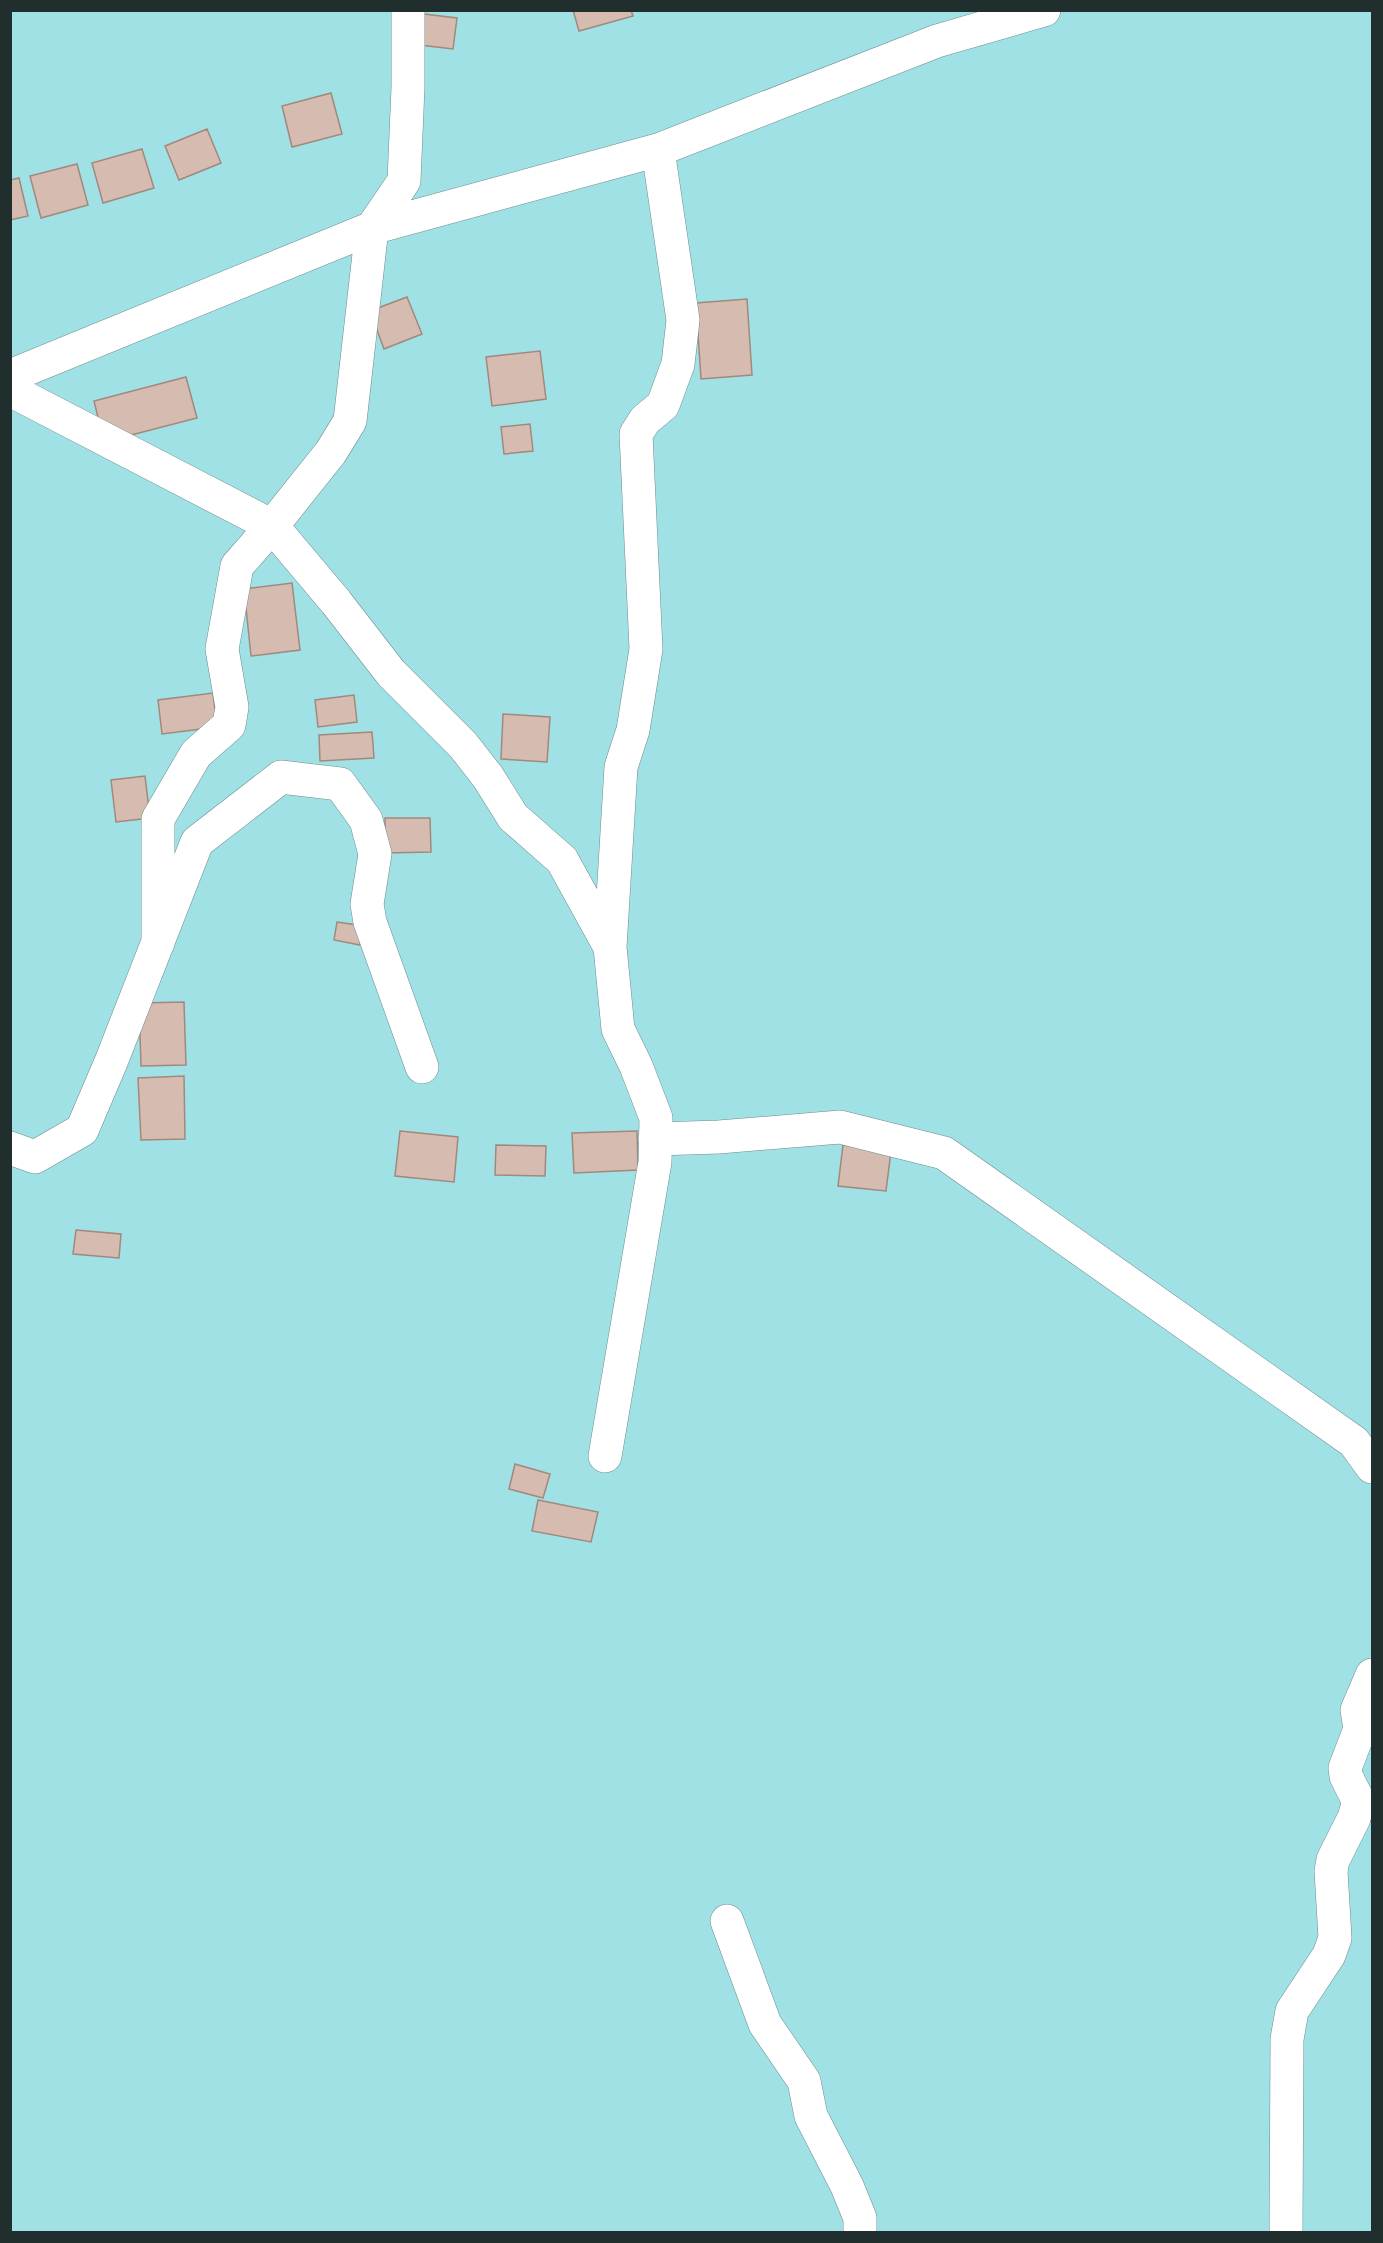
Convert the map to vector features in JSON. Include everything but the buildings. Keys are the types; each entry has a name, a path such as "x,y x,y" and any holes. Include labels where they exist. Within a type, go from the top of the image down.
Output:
{"street":[{"path":"158,943 159,819 196,754 229,725 232,707 222,649 237,566 332,452 350,421 372,228 404,181 408,87 408,10"},
{"path":"10,376 372,228 658,150 936,41 1044,10"},
{"path":"605,1456 655,1162 656,1118 636,1066 618,1029 610,947 621,766 633,730 646,649 636,434 645,420 663,405 678,364 683,320 658,150"},
{"path":"10,390 272,526 336,602 391,673 463,745 488,777 513,817 562,860 610,947"},
{"path":"10,1148 35,1157 82,1130 197,842 281,777 340,784 366,820 375,854 367,904 370,922 422,1067"},
{"path":"655,1139 719,1137 840,1127 944,1153 1354,1442 1372,1467"},
{"path":"1286,2232 1287,2039 1292,2011 1329,1954 1335,1938 1331,1871 1333,1860 1354,1818 1358,1803 1358,1798 1346,1776 1346,1768 1360,1729 1357,1710 1372,1675"},
{"path":"727,1921 765,2024 804,2081 811,2116 847,2186 860,2218 860,2232"}],"shaded area":[{"path":"11,11 1372,11 1372,2232 11,2232"}]}
